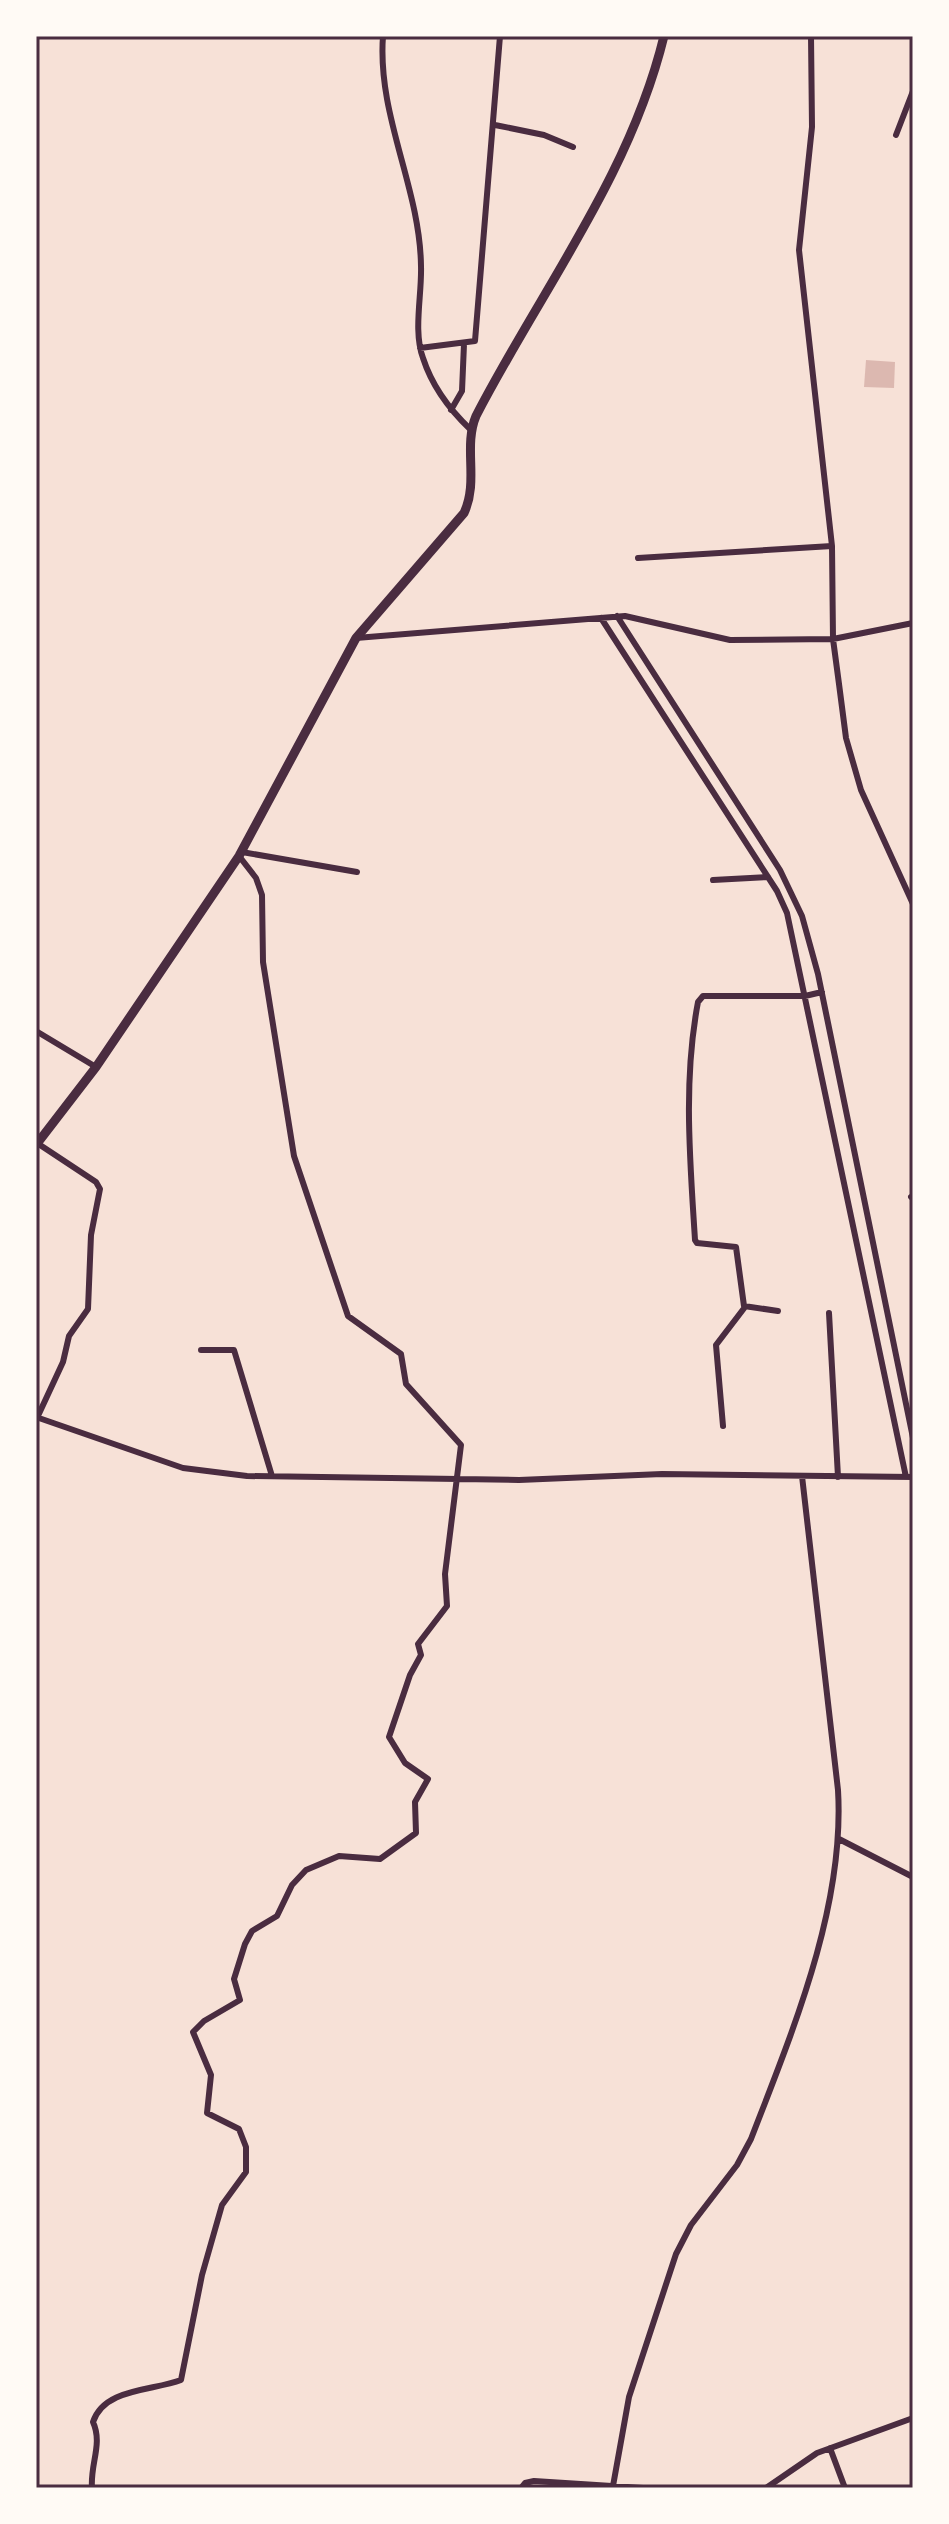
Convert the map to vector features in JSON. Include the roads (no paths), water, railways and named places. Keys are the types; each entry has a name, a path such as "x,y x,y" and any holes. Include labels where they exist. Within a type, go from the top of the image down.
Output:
{"highway":[{"path":"37,1144 96,1067 241,854 356,638 464,513 472,490 470,429 610,181 651,84 664,36"}],"street":[{"path":"383,36 382,73 388,110 419,227 420,348 436,386 451,410 470,429"},
{"path":"451,410 462,391 495,125 500,36"},
{"path":"811,36 812,127 799,250 832,546 833,639 846,738 861,790 913,904"},
{"path":"896,135 913,91"},
{"path":"495,125 544,135 573,147"},
{"path":"420,348 468,344"},
{"path":"638,558 832,546"},
{"path":"37,1144 96,1182 100,1189 91,1235 88,1309 69,1336 62,1366 37,1417 183,1468 272,1476 519,1480 662,1474 909,1477 886,1345 804,951 782,888 609,617"},
{"path":"609,617 731,806 768,877 782,888 787,913 804,951 886,1345 913,1438"},
{"path":"356,638 609,617 642,618 730,640 833,639 913,623"},
{"path":"241,854 357,872"},
{"path":"92,2488 90,2469 99,2437 93,2422 97,2411 109,2399 181,2380 202,2275 222,2205 246,2172 246,2147 239,2129 207,2113 211,2075 193,2032 204,2021 240,2000 234,1979 245,1944 252,1931 277,1916 292,1885 306,1870 339,1856 380,1859 416,1833 415,1802 428,1779 405,1763 389,1737 410,1675 421,1655 418,1644 447,1606 445,1574 461,1445 406,1384 401,1354 348,1316 294,1156 263,962 262,895 256,878 241,854"},
{"path":"713,880 768,877"},
{"path":"723,1426 717,1340 745,1307 736,1247 701,1244 695,1240 688,1144 689,1063 698,1002 707,995 814,994"},
{"path":"36,1031 96,1067"},
{"path":"745,1307 778,1311"},
{"path":"829,1313 838,1477"},
{"path":"201,1350 234,1350 272,1476"},
{"path":"613,2486 625,2411 676,2254 699,2213 737,2165 762,2111 825,1924 839,1839 828,1685 802,1476"},
{"path":"839,1839 913,1877"},
{"path":"766,2488 794,2466 830,2448 913,2418"},
{"path":"830,2448 845,2488"},
{"path":"521,2488 525,2483 534,2481 643,2488"}]}
